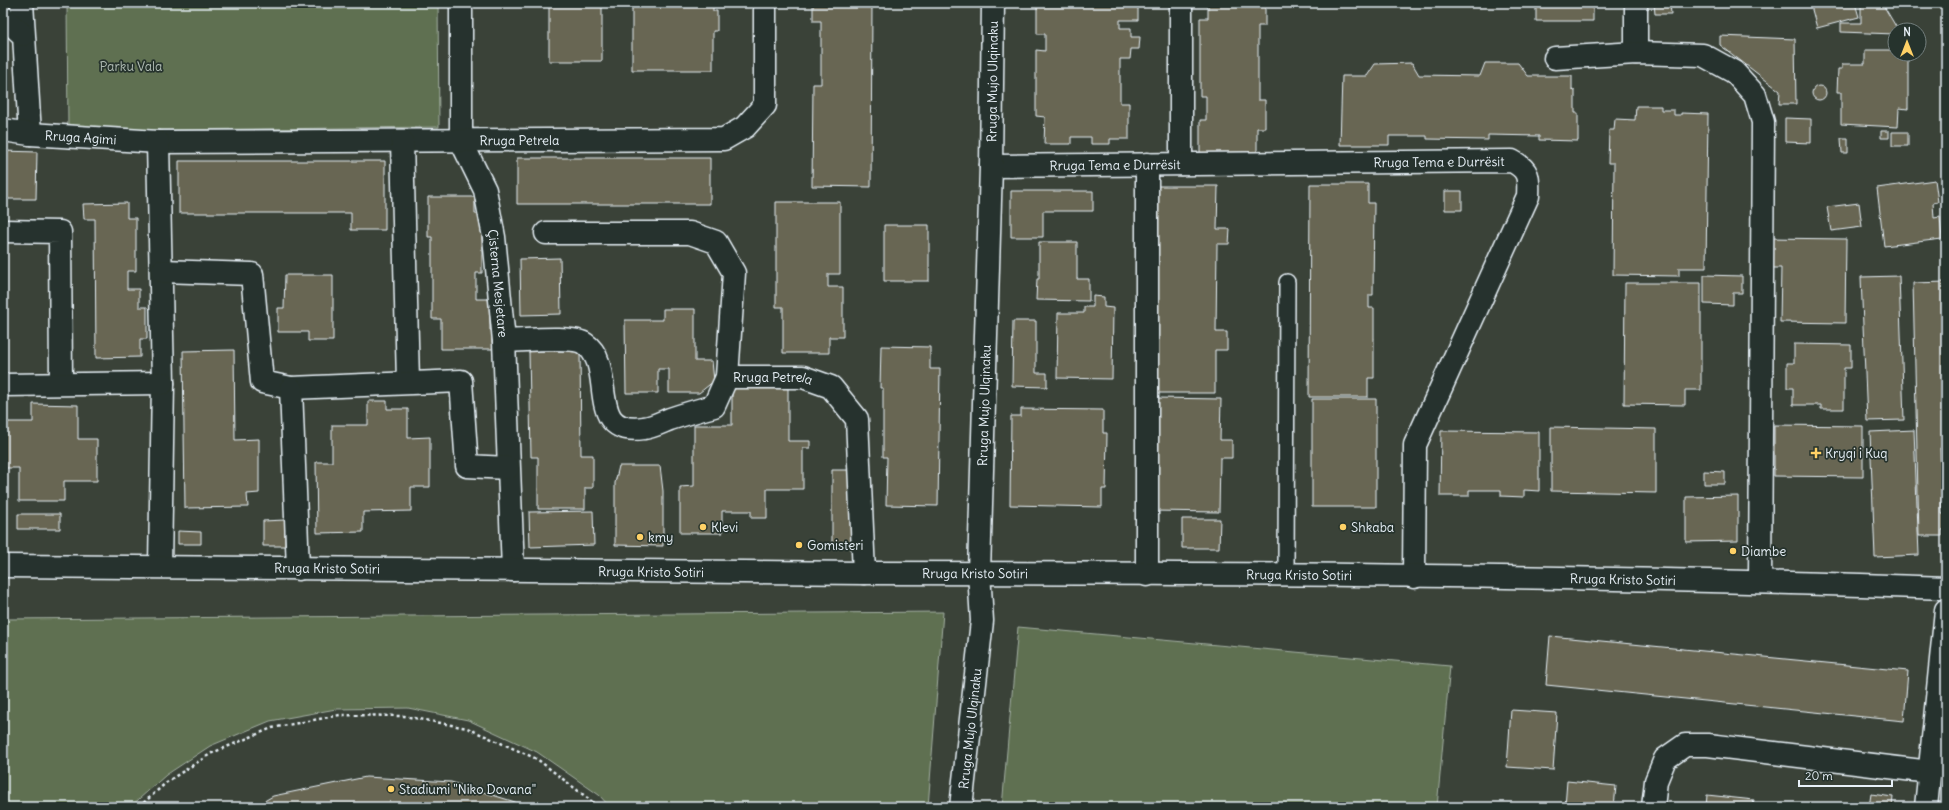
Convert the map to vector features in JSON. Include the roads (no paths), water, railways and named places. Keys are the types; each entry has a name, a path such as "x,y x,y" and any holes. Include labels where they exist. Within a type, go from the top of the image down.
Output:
{"street":[{"path":"22,3 30,134"},
{"name":"Çisterna Mesjetare","path":"461,3 461,140 485,190 494,237 504,341 508,468 514,570"},
{"name":"Rruga Petrela","path":"158,142 724,140 745,127 765,105 765,3"},
{"name":"Rruga Mujo Ulqinaku","path":"961,807 982,621 979,572 991,166 993,3"},
{"path":"1181,3 1181,164"},
{"path":"1636,3 1636,53"},
{"path":"3,17 23,35"},
{"path":"1555,58 1636,53 1702,55 1734,72 1755,95 1763,122 1760,581"},
{"name":"Rruga Agimi","path":"3,130 30,134 158,142"},
{"path":"402,141 408,382"},
{"path":"158,142 162,270 163,383 160,566"},
{"name":"Rruga Tema e Durrësit","path":"991,166 1512,161 1522,166 1527,174 1529,183 1528,196 1415,445 1414,577"},
{"path":"1147,164 1147,575"},
{"path":"3,231 60,232 61,384"},
{"path":"546,233 690,233 716,242 734,273 728,377"},
{"path":"162,270 252,274 262,382 291,388 461,381 467,466 508,468"},
{"name":"Rruga Petrela","path":"504,341 568,339 585,343 597,354 602,370 603,400 608,415 621,426 630,429 646,428 714,406 728,377 803,377 831,387 857,419 864,572"},
{"path":"3,385 163,383"},
{"path":"291,388 298,569"},
{"name":"Rruga Kristo Sotiri","path":"3,566 979,572 1760,581 1946,588"},
{"path":"1926,807 1946,610"},
{"path":"1653,807 1656,781 1665,758 1685,745 1708,744 1930,772"}],"lane":[{"path":"1286,576 1287,282"}],"place":[{"name":"Kryqi i Kuq","path":"1816,453"},
{"name":"Klevi","path":"703,527"},
{"name":"Shkaba","path":"1343,527"},
{"name":"kmy","path":"640,537"},
{"name":"Gomisteri","path":"799,545"},
{"name":"Diambe","path":"1733,551"},
{"name":"Stadiumi \"Niko Dovana\"","path":"391,789"}],"park label":[{"name":"Parku Vala","path":"131,66"}]}
